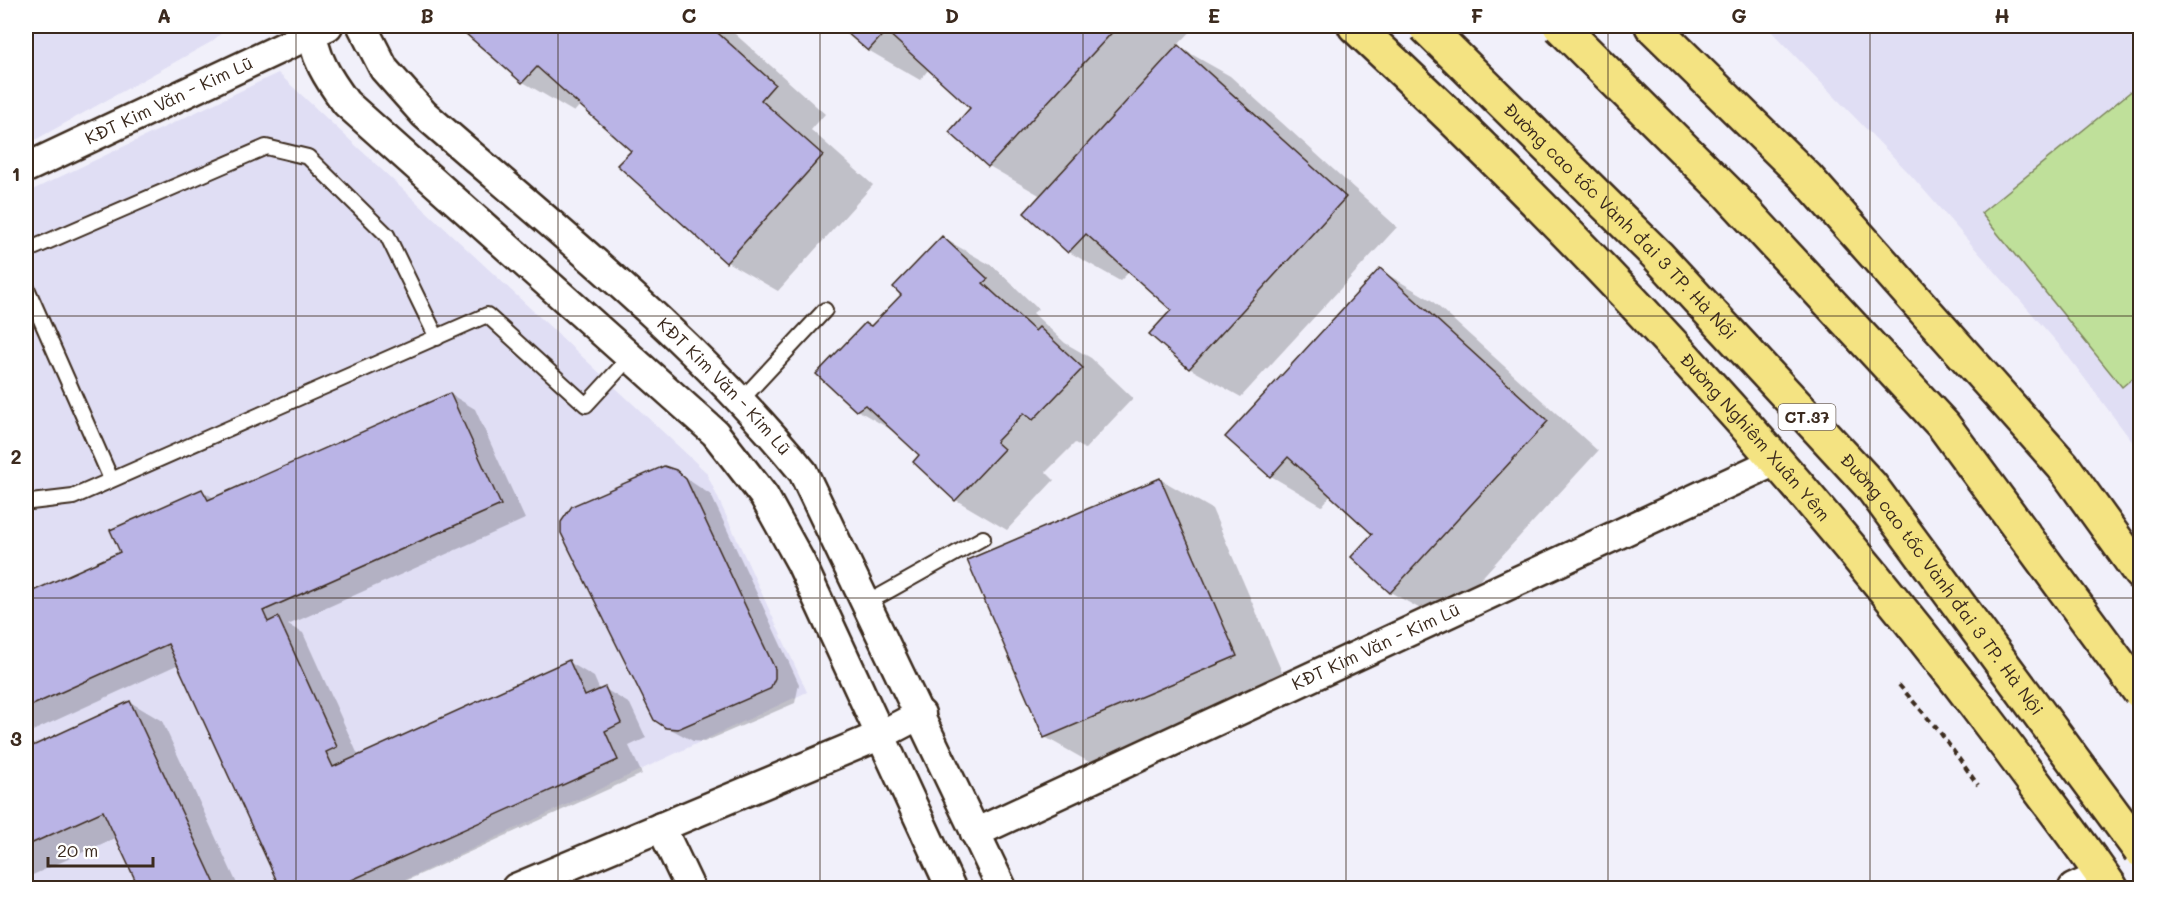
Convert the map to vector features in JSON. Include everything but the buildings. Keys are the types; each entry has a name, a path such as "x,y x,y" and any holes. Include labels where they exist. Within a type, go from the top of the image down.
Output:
{"main road":[{"name":"Đường Nghiêm Xuân Yêm","path":"1355,26 1456,119 1608,275 1778,460 1957,679 2107,882"},
{"name":"Đường cao tốc Vành đai 3 TP. Hà Nội","path":"1425,26 1658,256 1871,486 2140,850"},
{"path":"1560,26 1729,194 1944,426 2140,692"},
{"path":"1652,26 1806,177 1892,273 2063,466 2140,573"}],"street":[{"name":"KĐT Kim Văn - Kim Lũ","path":"362,26 384,69 424,114 742,399 803,472 921,714 1002,888"},
{"name":"KĐT Kim Văn - Kim Lũ","path":"26,168 318,28 324,73 346,103 715,433 764,496 801,563 951,888"},
{"path":"667,388 698,358"},
{"name":"KĐT Kim Văn - Kim Lũ","path":"975,833 1778,460"},
{"path":"801,563 838,544"},
{"path":"516,888 880,735 921,714"},
{"path":"660,827 690,888"},
{"path":"2073,888 2107,882"}],"lane":[{"path":"26,251 266,147 308,157 387,235 437,338"},
{"path":"26,286 111,479"},
{"path":"742,399 825,310"},
{"path":"26,499 31,502 73,497 487,315 586,405 631,356"},
{"path":"867,603 983,538"}],"path":[{"path":"1899,685 1939,731 1978,785"}],"shaded area":[{"path":"26,26 230,26 211,42 26,145"},
{"path":"1766,26 2140,26 2140,452 2061,347 1909,173"},
{"path":"278,73 706,472 807,692 388,888 26,888 26,193"}],"green space":[{"path":"2140,84 2140,372 2122,387 1981,213"}]}
